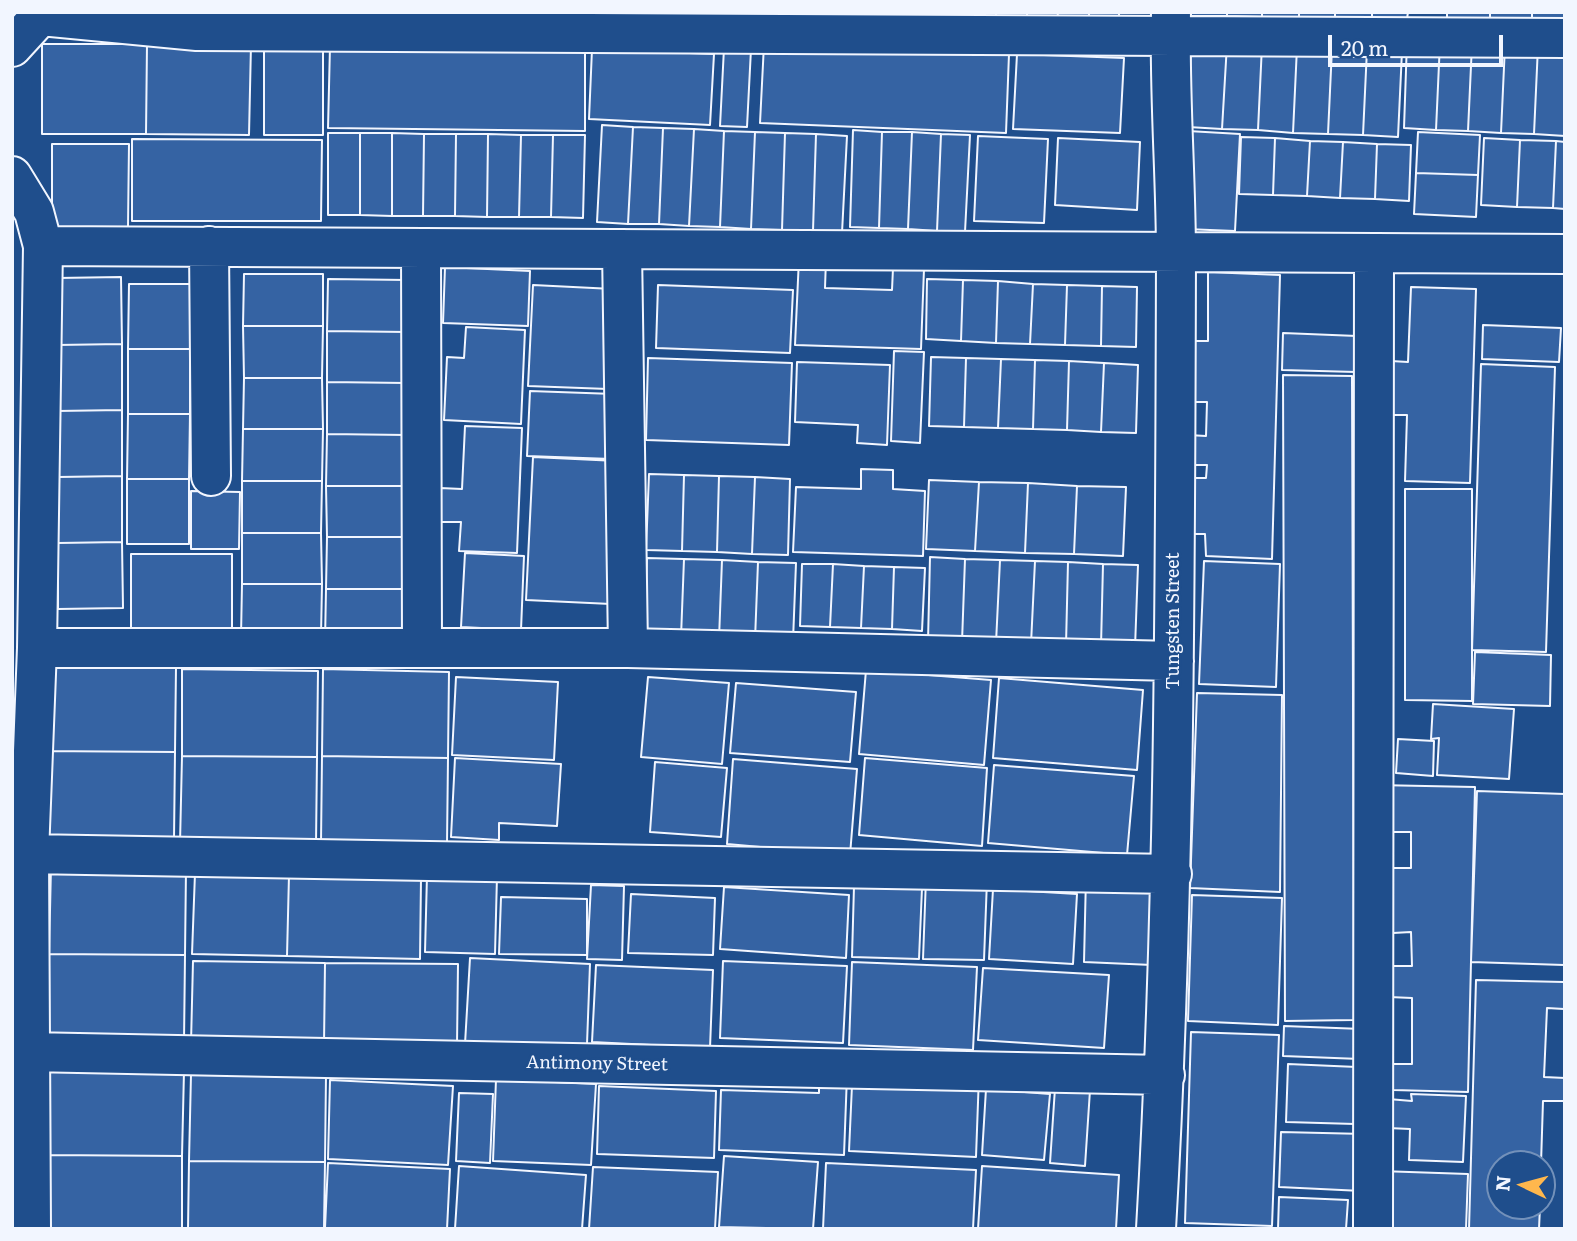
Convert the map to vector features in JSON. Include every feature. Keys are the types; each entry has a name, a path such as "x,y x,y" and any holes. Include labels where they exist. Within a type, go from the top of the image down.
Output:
{"street":[{"path":"12,47 43,14 197,31 1171,24 1565,38"},
{"name":"Tungsten Street","path":"1156,1229 1172,874 1176,252 1171,24"},
{"path":"12,176 34,212 43,246 37,648 29,854 31,1229"},
{"path":"43,246 1565,254"},
{"path":"209,246 211,476"},
{"path":"421,248 422,648"},
{"path":"622,248 628,648"},
{"path":"1374,253 1374,1229"},
{"path":"37,648 628,648 1174,661"},
{"path":"29,854 1172,874"},
{"name":"Antimony Street","path":"29,1052 1165,1075"}],"building":[{"path":"594,12 625,12 625,17 594,18"},
{"path":"625,12 656,12 656,18 625,17"},
{"path":"656,12 687,12 687,18 656,18"},
{"path":"687,12 718,12 718,18 687,18"},
{"path":"718,12 749,12 749,19 718,18"},
{"path":"749,12 780,12 780,19 749,19"},
{"path":"780,12 811,12 811,19 780,19"},
{"path":"811,12 842,12 842,19 811,19"},
{"path":"842,12 873,12 873,20 842,19"},
{"path":"873,12 903,12 903,20 873,20"},
{"path":"903,12 934,12 934,21 903,20"},
{"path":"934,12 965,12 965,21 934,21"},
{"path":"965,12 996,12 996,22 965,21"},
{"path":"996,12 1027,12 1027,21 996,22"},
{"path":"1027,12 1058,12 1057,22 1027,21"},
{"path":"1058,12 1089,12 1089,22 1057,22"},
{"path":"1089,12 1119,12 1119,23 1089,22"},
{"path":"1191,12 1227,12 1227,16 1191,16"},
{"path":"1227,12 1262,12 1262,17 1227,16"},
{"path":"1262,12 1299,12 1299,18 1262,17"},
{"path":"1299,12 1335,12 1335,18 1299,18"},
{"path":"1335,12 1372,12 1372,19 1335,18"},
{"path":"1372,12 1408,12 1407,19 1372,19"},
{"path":"1447,12 1490,12 1490,18 1447,19"},
{"path":"1490,12 1532,12 1532,19 1490,18"},
{"path":"1532,12 1565,12 1565,20 1532,19"},
{"path":"1407,41 1440,42 1436,130 1404,128"},
{"path":"1191,42 1227,44 1222,129 1188,127"},
{"path":"1440,42 1472,44 1468,131 1436,130"},
{"path":"42,44 147,44 146,134 42,134"},
{"path":"147,44 251,44 249,135 146,134"},
{"path":"264,44 323,45 323,135 264,135"},
{"path":"764,44 1009,54 1006,133 760,123"},
{"path":"1227,44 1262,45 1258,130 1222,129"},
{"path":"1472,44 1505,45 1501,133 1468,131"},
{"path":"1262,45 1297,47 1293,133 1258,130"},
{"path":"1505,45 1538,46 1534,134 1501,133"},
{"path":"330,46 585,48 585,131 328,128"},
{"path":"1538,46 1565,48 1565,136 1534,134"},
{"path":"1297,47 1332,48 1328,134 1293,133"},
{"path":"724,48 751,49 747,127 720,126"},
{"path":"1332,48 1367,49 1363,135 1328,134"},
{"path":"592,49 714,54 710,125 589,119"},
{"path":"1367,49 1402,51 1398,137 1363,135"},
{"path":"1017,54 1124,58 1120,133 1013,129"},
{"path":"602,125 633,127 628,224 597,222"},
{"path":"633,127 663,128 659,224 628,224"},
{"path":"663,128 694,129 689,226 659,224"},
{"path":"694,129 724,131 720,227 689,226"},
{"path":"853,130 882,132 879,228 850,227"},
{"path":"724,131 755,132 751,229 720,227"},
{"path":"1188,131 1240,134 1235,231 1185,229"},
{"path":"755,132 785,133 782,230 751,229"},
{"path":"882,132 912,132 908,229 879,228"},
{"path":"912,132 941,134 937,231 908,229"},
{"path":"1418,132 1480,135 1478,175 1416,173"},
{"path":"328,133 360,133 360,215 328,215"},
{"path":"360,133 392,133 392,216 360,215"},
{"path":"392,133 424,134 423,216 392,216"},
{"path":"785,133 816,134 813,231 782,230"},
{"path":"424,134 456,134 455,216 423,216"},
{"path":"456,134 488,134 487,217 455,216"},
{"path":"488,134 521,135 519,217 487,217"},
{"path":"816,134 847,136 842,233 813,231"},
{"path":"941,134 970,135 965,232 937,231"},
{"path":"521,135 553,135 551,217 519,217"},
{"path":"553,135 585,135 583,218 551,217"},
{"path":"978,136 1048,139 1044,223 974,221"},
{"path":"1241,137 1275,138 1273,195 1239,194"},
{"path":"1058,138 1140,142 1137,210 1055,205"},
{"path":"1275,138 1310,141 1307,196 1273,195"},
{"path":"1484,138 1520,140 1517,207 1481,205"},
{"path":"132,139 322,140 321,221 132,221"},
{"path":"1520,140 1556,141 1553,208 1517,207"},
{"path":"1310,141 1343,142 1340,198 1307,196"},
{"path":"1556,141 1565,142 1565,209 1553,208"},
{"path":"1343,142 1377,144 1375,199 1340,198"},
{"path":"52,144 129,144 128,227 52,227"},
{"path":"1377,144 1411,145 1409,201 1375,199"},
{"path":"1416,173 1478,175 1476,217 1414,214"},
{"path":"799,258 826,259 825,288 892,290 893,268 924,269 921,349 795,345"},
{"path":"445,267 530,271 528,326 443,323"},
{"path":"1208,272 1280,275 1272,559 1206,556 1205,534 1184,534 1185,478 1206,478 1207,465 1188,465 1188,435 1206,436 1207,402 1183,402 1185,341 1208,341"},
{"path":"244,274 323,274 323,326 243,326"},
{"path":"121,277 122,344 57,345 57,278"},
{"path":"328,279 407,280 407,332 327,331"},
{"path":"927,279 963,280 961,341 926,339"},
{"path":"963,280 998,281 996,343 961,341"},
{"path":"998,281 1033,284 1030,344 996,343"},
{"path":"129,284 191,284 190,349 128,349"},
{"path":"1033,284 1067,285 1065,345 1030,344"},
{"path":"533,285 613,289 608,389 528,386"},
{"path":"658,285 793,290 790,353 656,348"},
{"path":"1067,285 1102,286 1101,346 1065,345"},
{"path":"1102,286 1137,287 1136,347 1101,346"},
{"path":"1411,287 1476,289 1470,483 1405,481 1407,415 1389,415 1391,361 1408,362"},
{"path":"1483,325 1561,328 1559,362 1482,359"},
{"path":"243,326 323,326 322,378 244,378"},
{"path":"466,327 525,330 521,424 444,420 447,357 464,358"},
{"path":"327,331 407,332 406,383 327,382"},
{"path":"1283,333 1357,336 1356,372 1282,370"},
{"path":"122,344 122,410 57,411 57,345"},
{"path":"128,349 190,349 190,414 128,414"},
{"path":"894,351 924,352 920,443 891,441"},
{"path":"931,357 966,358 964,427 929,426"},
{"path":"648,358 792,363 789,445 646,440"},
{"path":"966,358 1001,359 998,428 964,427"},
{"path":"1001,359 1035,360 1033,429 998,428"},
{"path":"1035,360 1069,361 1067,430 1033,429"},
{"path":"1069,361 1104,363 1101,432 1067,430"},
{"path":"797,362 890,365 887,445 857,443 858,425 795,422"},
{"path":"1104,363 1138,365 1136,433 1101,432"},
{"path":"1481,364 1555,367 1546,652 1472,650"},
{"path":"1283,375 1352,376 1354,1020 1285,1021"},
{"path":"244,378 322,378 323,429 243,429"},
{"path":"327,382 406,383 406,435 327,434"},
{"path":"530,391 614,394 611,459 527,456"},
{"path":"122,410 122,476 58,477 57,411"},
{"path":"128,414 190,414 189,479 127,479"},
{"path":"465,426 522,428 517,553 459,551 461,522 439,522 440,488 462,489"},
{"path":"243,429 323,429 322,481 242,481"},
{"path":"327,434 406,435 406,486 326,486"},
{"path":"533,457 617,461 611,604 526,600"},
{"path":"861,469 893,470 893,489 925,491 923,556 793,552 796,487 861,489"},
{"path":"649,474 684,475 682,551 646,550"},
{"path":"684,475 719,476 717,552 682,551"},
{"path":"122,476 122,542 58,543 58,477"},
{"path":"719,476 755,477 752,554 717,552"},
{"path":"755,477 790,479 788,555 752,554"},
{"path":"127,479 189,479 189,544 127,544"},
{"path":"929,480 979,482 975,551 926,549"},
{"path":"242,481 322,481 321,533 242,533"},
{"path":"979,482 1028,483 1025,553 975,551"},
{"path":"1028,483 1077,486 1074,554 1025,553"},
{"path":"326,486 406,486 405,537 327,537"},
{"path":"1077,486 1126,487 1123,556 1074,554"},
{"path":"1405,489 1472,489 1472,701 1405,700"},
{"path":"191,491 240,492 239,549 191,549"},
{"path":"242,533 321,533 322,584 242,584"},
{"path":"327,537 405,537 405,589 326,589"},
{"path":"122,542 123,608 58,609 58,543"},
{"path":"465,553 524,556 521,630 461,627"},
{"path":"131,554 232,554 232,633 131,632"},
{"path":"930,557 965,559 962,642 928,641"},
{"path":"647,558 684,559 681,637 644,636"},
{"path":"684,559 722,560 719,639 681,637"},
{"path":"965,559 1000,560 996,643 962,642"},
{"path":"722,560 758,562 755,640 719,639"},
{"path":"1000,560 1035,561 1031,644 996,643"},
{"path":"1035,561 1068,562 1066,645 1031,644"},
{"path":"1204,561 1280,564 1276,687 1199,684"},
{"path":"758,562 796,563 793,641 755,640"},
{"path":"1068,562 1103,564 1101,646 1066,645"},
{"path":"802,564 833,564 830,627 800,626"},
{"path":"833,564 864,566 861,628 830,627"},
{"path":"1103,564 1138,565 1135,648 1101,646"},
{"path":"864,566 894,567 892,629 861,628"},
{"path":"894,567 925,568 922,631 892,629"},
{"path":"242,584 322,584 321,636 241,636"},
{"path":"326,589 405,589 405,641 325,641"},
{"path":"1475,652 1551,655 1550,706 1473,704"},
{"path":"40,665 176,667 175,752 40,751"},
{"path":"182,669 318,671 317,757 182,756"},
{"path":"323,669 449,672 448,758 322,756"},
{"path":"866,670 991,680 984,765 859,754"},
{"path":"456,677 558,682 554,760 452,755"},
{"path":"648,677 729,683 722,764 641,757"},
{"path":"999,678 1143,690 1137,770 993,758"},
{"path":"736,683 856,692 850,762 730,753"},
{"path":"1197,693 1282,695 1280,892 1190,888"},
{"path":"1433,704 1514,709 1509,779 1437,775 1439,738 1431,739"},
{"path":"1398,739 1434,741 1433,776 1396,773"},
{"path":"40,751 175,752 174,839 38,838"},
{"path":"182,756 317,757 316,844 180,843"},
{"path":"322,756 448,758 447,844 321,842"},
{"path":"455,758 561,764 557,826 499,823 499,840 451,837"},
{"path":"865,758 987,768 982,846 859,835"},
{"path":"733,759 857,769 850,855 727,844"},
{"path":"655,762 727,768 721,837 650,832"},
{"path":"994,765 1134,776 1127,855 988,843"},
{"path":"1376,785 1475,787 1468,1092 1393,1090 1393,1064 1412,1064 1412,998 1389,997 1389,966 1412,966 1411,932 1393,933 1393,868 1411,868 1411,832 1376,832"},
{"path":"1477,791 1565,794 1564,965 1471,962"},
{"path":"51,867 186,869 185,955 49,954"},
{"path":"195,873 289,875 287,956 192,954"},
{"path":"289,875 421,878 420,959 287,956"},
{"path":"427,875 497,876 495,954 425,952"},
{"path":"1086,876 1155,878 1152,965 1084,962"},
{"path":"926,878 987,880 984,960 923,959"},
{"path":"591,885 624,886 622,960 587,959"},
{"path":"854,886 922,888 919,959 852,957"},
{"path":"724,887 849,895 846,958 720,949"},
{"path":"993,889 1077,894 1073,964 989,959"},
{"path":"631,894 715,898 713,955 628,953"},
{"path":"1192,895 1282,898 1278,1025 1188,1021"},
{"path":"501,897 587,899 587,955 499,954"},
{"path":"49,954 185,955 184,1042 48,1041"},
{"path":"470,958 590,964 587,1044 465,1044"},
{"path":"193,961 325,963 324,1044 191,1043"},
{"path":"723,961 847,966 843,1043 720,1038"},
{"path":"852,962 977,967 973,1050 849,1045"},
{"path":"325,963 458,964 457,1045 324,1044"},
{"path":"596,965 713,970 710,1048 592,1042"},
{"path":"983,968 1109,975 1104,1048 978,1040"},
{"path":"1476,980 1564,982 1564,1009 1547,1008 1544,1077 1565,1078 1565,1101 1543,1101 1541,1150 1486,1150 1486,1220 1539,1220 1539,1229 1469,1229"},
{"path":"1284,1026 1362,1029 1360,1059 1283,1056"},
{"path":"1191,1032 1279,1035 1272,1226 1185,1223"},
{"path":"1288,1064 1357,1067 1355,1124 1286,1122"},
{"path":"48,1069 184,1071 182,1156 47,1155"},
{"path":"819,1073 847,1075 844,1155 719,1150 721,1090 819,1093"},
{"path":"1056,1073 1091,1075 1085,1166 1050,1163"},
{"path":"191,1074 326,1075 325,1162 189,1161"},
{"path":"979,1075 976,1157 849,1151 852,1085"},
{"path":"496,1079 596,1084 591,1165 493,1161"},
{"path":"330,1080 453,1086 448,1165 328,1159"},
{"path":"599,1086 716,1091 714,1158 597,1154"},
{"path":"986,1089 1050,1094 1044,1160 982,1155"},
{"path":"459,1093 493,1094 490,1163 456,1161"},
{"path":"1411,1094 1466,1096 1463,1162 1409,1160 1410,1129 1388,1128 1388,1099 1412,1101"},
{"path":"1281,1132 1365,1134 1362,1191 1279,1187"},
{"path":"47,1155 182,1156 182,1229 46,1229"},
{"path":"724,1156 818,1162 813,1229 719,1227"},
{"path":"189,1161 325,1162 324,1229 188,1229"},
{"path":"328,1163 450,1169 447,1229 325,1228"},
{"path":"826,1163 976,1170 973,1229 823,1229"},
{"path":"459,1166 586,1175 582,1229 455,1229"},
{"path":"982,1166 1119,1175 1116,1229 978,1229"},
{"path":"593,1167 718,1172 715,1229 589,1229"},
{"path":"1380,1171 1468,1174 1466,1229 1378,1229"},
{"path":"1279,1197 1348,1200 1346,1229 1278,1229"}]}
